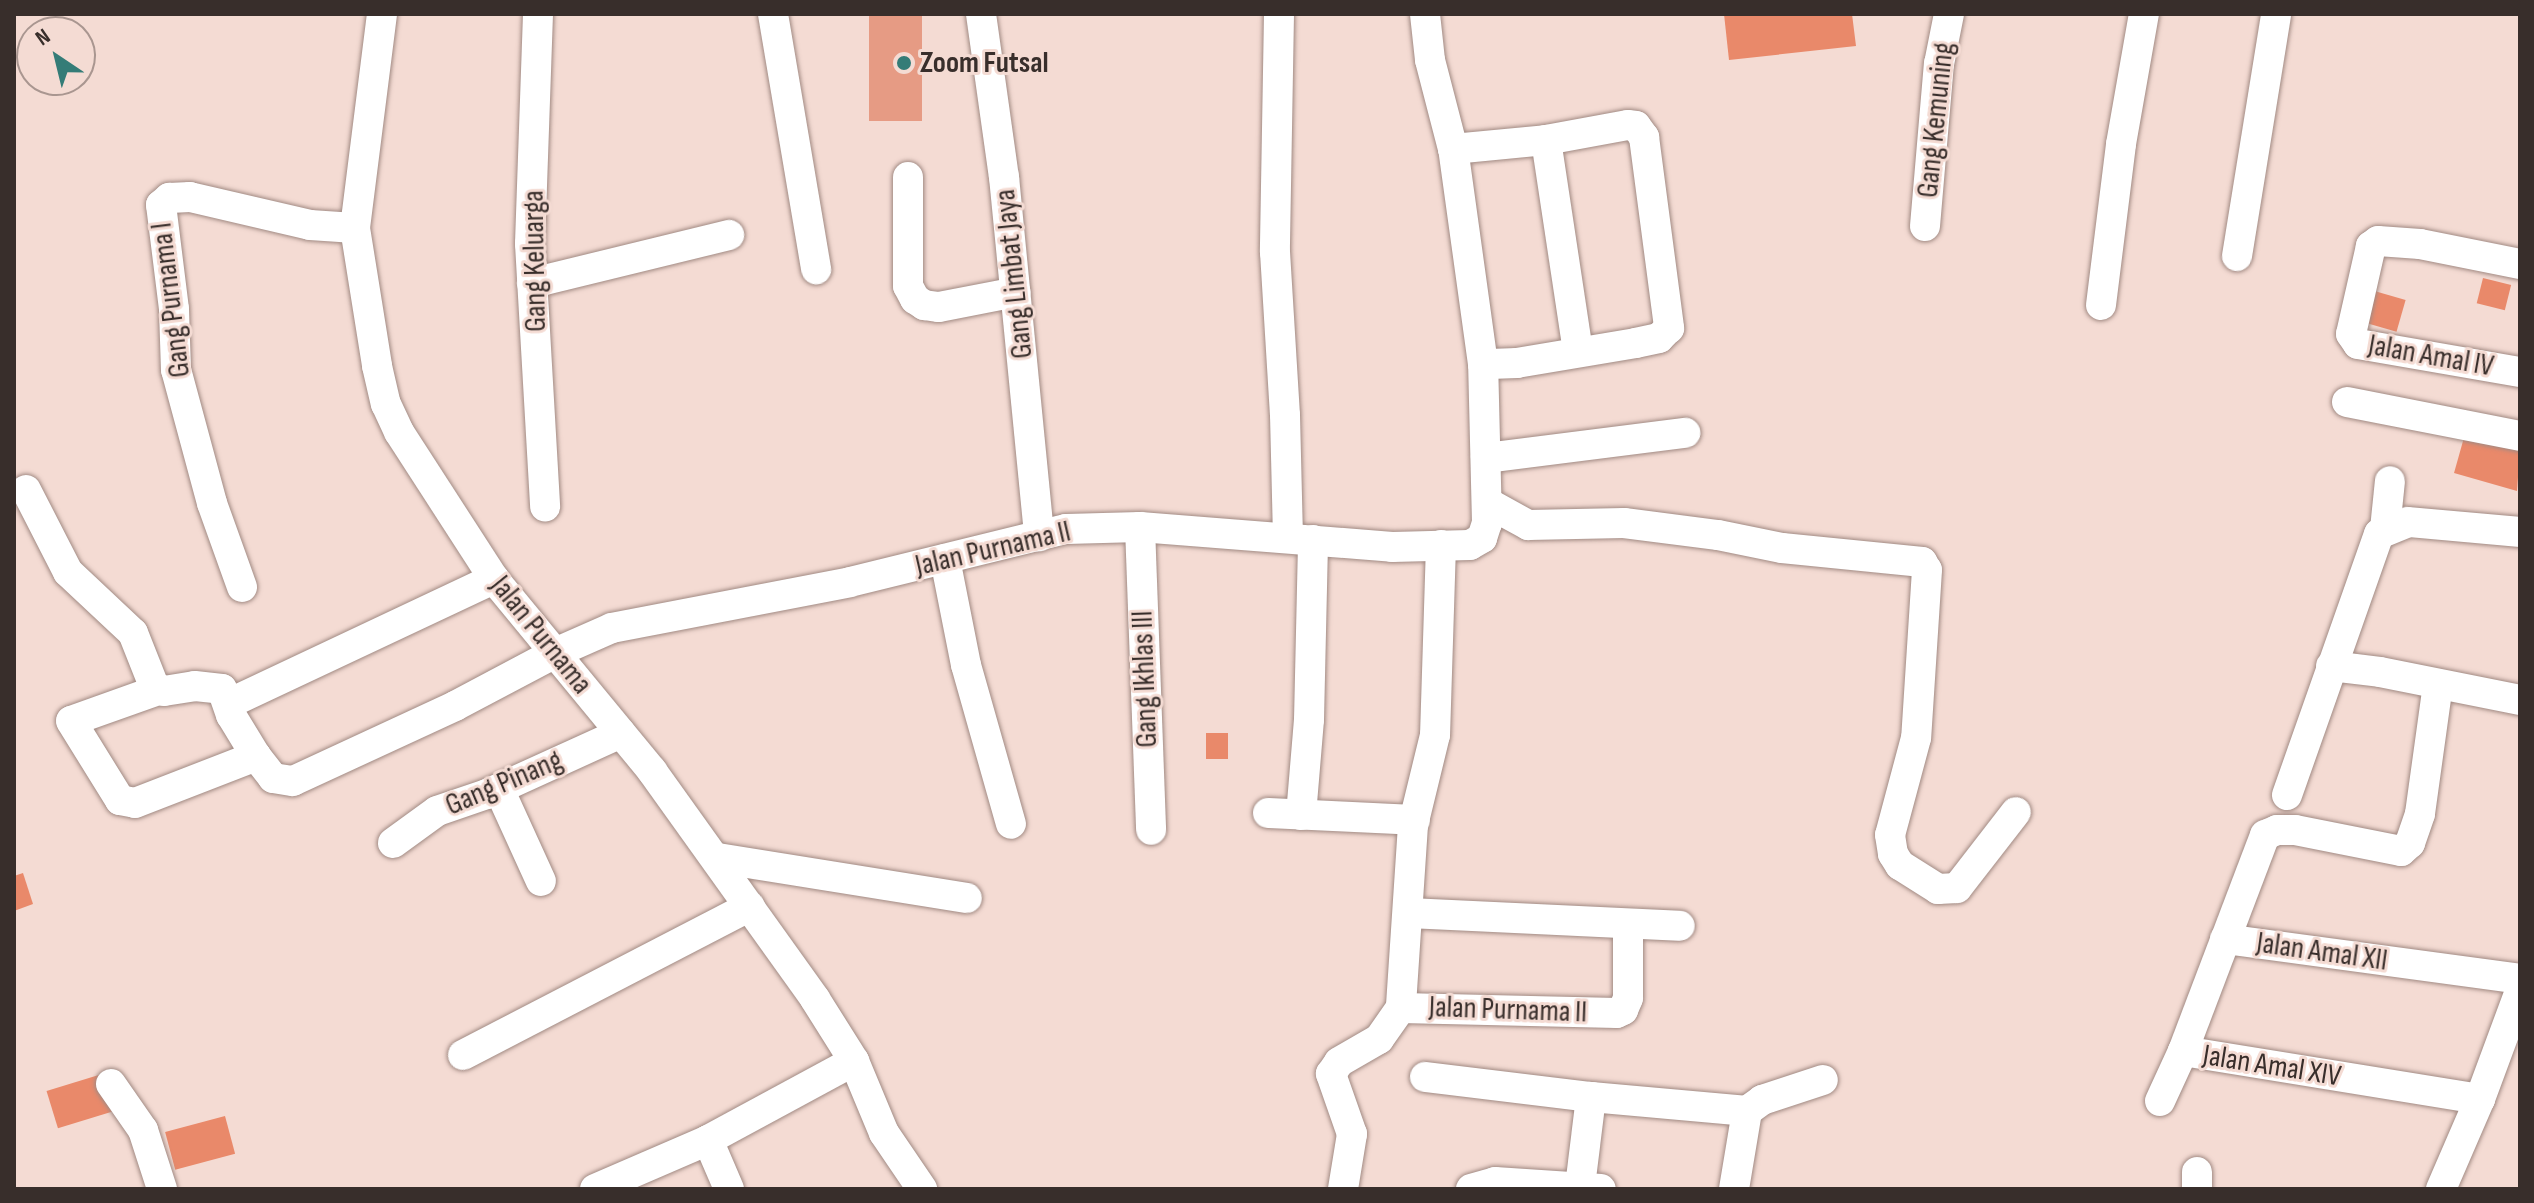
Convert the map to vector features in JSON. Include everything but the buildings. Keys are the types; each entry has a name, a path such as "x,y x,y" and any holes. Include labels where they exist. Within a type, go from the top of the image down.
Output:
{"street":[{"name":"Jalan Purnama","path":"382,14 355,228 386,404 399,432 494,579 621,733 750,906 854,1061 884,1133 922,1189"},
{"name":"Gang Keluarga","path":"538,14 530,244 545,507"},
{"path":"773,14 816,269"},
{"name":"Gang Limbat Jaya","path":"981,14 1016,292 1039,536"},
{"path":"1279,14 1275,252 1284,385 1301,539 1309,720 1301,815"},
{"name":"Jalan Purnama II","path":"230,703 231,715 273,778 293,781 455,706 555,653 612,628 725,609 1066,529 1140,527 1392,547 1477,542 1485,531 1488,503 1483,364 1453,149 1430,60 1425,14"},
{"name":"Gang Kemuning","path":"1925,226 1939,64 1949,14"},
{"path":"2101,305 2121,144 2144,14"},
{"path":"2237,256 2276,14"},
{"path":"1453,149 1546,140 1628,125 1636,126 1644,137 1669,328 1659,338 1517,363 1483,364"},
{"path":"1546,140 1578,351"},
{"path":"908,177 908,286 915,299 924,305 939,307 1016,292"},
{"name":"Gang Purnama I","path":"242,587 212,503 176,370 174,309 161,205 169,198 190,197 310,225 355,228"},
{"path":"532,283 729,235"},
{"name":"Jalan Amal IV","path":"2520,264 2420,244 2378,241 2371,246 2351,334 2358,344 2520,372"},
{"path":"2347,402 2520,436"},
{"path":"1486,458 1685,433"},
{"path":"2385,529 2390,481"},
{"path":"26,490 68,572 133,633 158,690"},
{"path":"1488,503 1528,525 1624,523 1718,535 1810,552 1922,562 1927,570 1916,738 1890,835 1893,854 1900,865 1938,889 1957,888 2016,812"},
{"path":"2287,795 2373,542 2385,529 2408,522 2520,532"},
{"name":"Gang Ikhlas III","path":"1140,527 1151,830"},
{"name":"Jalan Purnama II","path":"1441,545 1435,735 1415,820 1401,1008 1617,1013 1623,1010 1628,998 1628,924"},
{"path":"945,559 966,665 1011,824"},
{"path":"256,756 135,803 120,800 71,721 158,690 195,686 222,689 230,703 494,579"},
{"path":"2331,666 2520,700"},
{"name":"Jalan Amal XII","path":"2438,684 2420,814 2410,843 2401,851 2295,830 2265,835 2225,939 2520,979"},
{"name":"Gang Pinang","path":"393,843 437,811 499,789 621,733"},
{"path":"499,789 541,881"},
{"path":"1268,813 1415,820"},
{"path":"717,858 967,898"},
{"path":"463,1055 750,906"},
{"path":"1408,913 1680,926"},
{"name":"Jalan Amal XIV","path":"2225,939 2183,1051 2480,1099"},
{"path":"2441,1189 2480,1099 2520,991"},
{"path":"1343,1189 1352,1134 1331,1074 1339,1062 1379,1039 1401,1008"},
{"path":"2160,1101 2183,1051"},
{"path":"595,1189 708,1140 854,1061"},
{"path":"1425,1077 1591,1097 1747,1111 1762,1100 1823,1080"},
{"path":"111,1084 143,1130 162,1189"},
{"path":"1471,1189 1495,1182 1590,1188 1591,1097"},
{"path":"1734,1189 1747,1111"},
{"path":"708,1140 729,1189"}],"shaded area":[{"name":"Zoom Futsal","path":"869,14 922,14 922,121 869,121"}],"place":[{"name":"Zoom Futsal","path":"904,63"}]}
